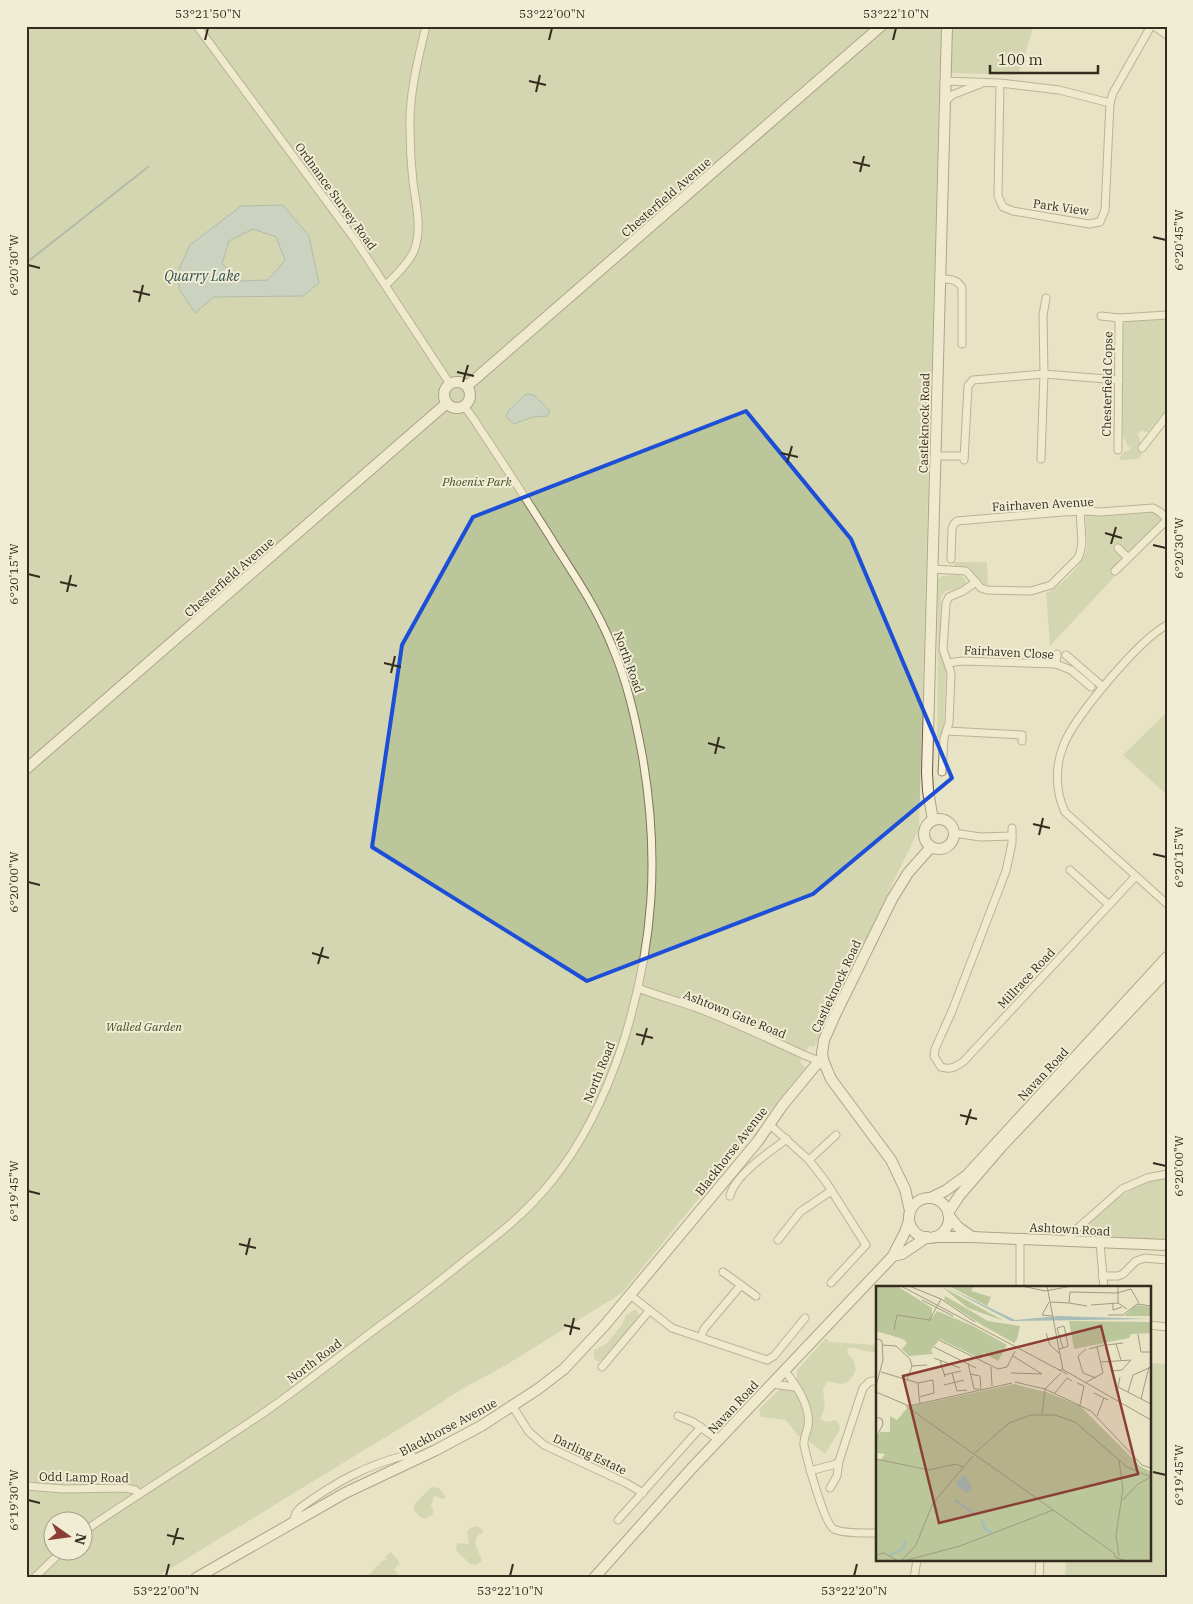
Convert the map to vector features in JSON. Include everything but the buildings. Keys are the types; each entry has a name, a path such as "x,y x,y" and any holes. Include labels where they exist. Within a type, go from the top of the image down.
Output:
{"main road":[{"name":"Chesterfield Avenue","path":"467,386 881,26"},
{"name":"Castleknock Road","path":"933,820 927,772 946,26"},
{"path":"460,382 467,386 470,397 464,406 457,408 447,403 445,392 450,384 460,382"},
{"name":"Chesterfield Avenue","path":"26,769 447,403"},
{"path":"943,819 951,824 954,833 949,846 940,849 931,847 925,840 924,830 933,820 943,819"},
{"name":"Castleknock Road","path":"823,1060 822,1047 824,1040 892,899 908,873 931,847"},
{"name":"Navan Road","path":"926,1199 950,1188 967,1175 1167,957"},
{"name":"Navan Road","path":"948,1214 959,1196 1002,1146 1167,971"},
{"path":"823,1060 831,1079 891,1160 905,1189 912,1228 916,1233 931,1237 944,1230 948,1214"},
{"name":"Blackhorse Avenue","path":"196,1578 345,1493 481,1426 513,1407 564,1369 586,1347 758,1141 814,1067 823,1060"},
{"path":"905,1189 926,1199 942,1203 958,1227 972,1236"},
{"path":"910,1216 914,1204 926,1199"},
{"name":"Navan Road","path":"594,1578 719,1440 893,1256 906,1232 910,1216"},
{"name":"Ashtown Road","path":"931,1237 972,1236 1167,1245"},
{"name":"Navan Road","path":"893,1256 902,1254 931,1237"}],"street":[{"name":"Ordnance Survey Road","path":"197,26 356,241 450,384"},
{"path":"386,286 404,267 413,252 418,234 410,127 413,91 426,26"},
{"path":"944,81 1000,83 1059,90 1110,103 1113,93 1152,26 1167,35"},
{"path":"944,104 952,95 985,82"},
{"name":"Park View","path":"1000,83 998,196 1002,207 1013,212 1089,224 1100,222 1105,210 1110,103"},
{"path":"940,279 953,280 960,283 962,288 962,344"},
{"path":"1041,459 1044,374 1043,332 1046,298"},
{"path":"1101,316 1119,318 1167,316"},
{"name":"Chesterfield Copse","path":"1118,450 1119,318"},
{"path":"935,456 964,458 968,386 973,380 1044,374 1119,380"},
{"name":"North Road","path":"92,1526 274,1405 435,1284 513,1222 567,1162 595,1112 618,1057 638,988 652,904 652,833 646,777 636,718 611,642 598,616 474,418 464,406"},
{"path":"1142,448 1167,416"},
{"name":"Fairhaven Avenue","path":"951,559 952,528 957,521 1153,508 1160,512 1167,519 1115,570"},
{"path":"933,569 966,571 981,588 988,590 1031,591 1051,585 1078,558 1080,553 1082,543 1080,512"},
{"path":"1118,548 1128,558"},
{"path":"942,772 944,738 948,731 951,673 943,649 947,599 976,582"},
{"path":"1167,625 1154,632 1103,687 1064,742 1059,757 1058,770 1059,797 1065,812 1167,904"},
{"path":"1056,664 1057,654"},
{"path":"1066,655 1103,687"},
{"name":"Fairhaven Close","path":"948,663 962,661 1056,664 1071,670 1091,687"},
{"path":"948,731 1022,735 1022,741"},
{"name":"Millrace Road","path":"954,833 980,837 1012,832 1006,871 952,1011 935,1049 934,1056 941,1067 949,1069 956,1067 964,1061 1135,876"},
{"path":"1070,870 1108,905"},
{"name":"Ashtown Gate Road","path":"638,988 694,1007 744,1027 809,1057 823,1060"},
{"path":"769,1124 787,1138 809,1160 866,1245 831,1283"},
{"path":"809,1160 836,1135"},
{"path":"730,1196 733,1187 758,1160 787,1138"},
{"path":"1066,1241 1071,1234 1122,1189 1147,1178 1167,1174"},
{"path":"778,1240 800,1212 831,1191"},
{"path":"1020,1239 1020,1286"},
{"path":"1100,1243 1104,1286"},
{"path":"1102,1276 1118,1276 1123,1274 1136,1261 1146,1258 1167,1260"},
{"path":"723,1272 756,1296"},
{"path":"701,1337 704,1329 741,1285"},
{"path":"629,1294 672,1328 767,1360 774,1356 805,1318"},
{"path":"602,1367 649,1311"},
{"path":"1150,1326 1167,1327"},
{"path":"785,1371 793,1380 808,1412 808,1425 803,1441 810,1471 829,1525 838,1530 876,1534"},
{"path":"830,1488 837,1476 839,1461 863,1388 869,1382 876,1380"},
{"path":"772,1384 795,1387"},
{"name":"Darling Estate","path":"513,1407 529,1432 544,1445 626,1483 643,1493"},
{"path":"678,1416 701,1427 719,1440"},
{"path":"618,1520 701,1427"},
{"path":"810,1471 836,1464 839,1461"},
{"name":"Odd Lamp Road","path":"26,1486 63,1489 126,1488 136,1490 140,1494"},
{"path":"34,1578 51,1562"},
{"path":"914,1578 917,1562"},
{"path":"1039,1578 1040,1562"}],"highlighted area":[{"path":"746,411 851,539 952,778 813,894 587,981 372,847 402,645 473,517"}],"green space":[{"name":"Phoenix Park","path":"26,26 941,26 919,829 818,1040 814,1047 809,1046 800,1062 805,1068 622,1293 155,1578 26,1578"},
{"path":"951,26 1034,26 1018,75 952,73 950,69"},
{"path":"1167,318 1167,409 1148,432 1140,431 1138,434 1141,443 1137,450 1142,453 1139,459 1119,460 1126,451 1130,450 1123,435 1122,326 1126,321"},
{"path":"1153,511 1161,517 1160,523 1132,551 1121,556 1121,561 1114,568 1117,574 1050,646 1046,593 1065,580 1086,553 1086,515"},
{"path":"954,562 987,562 988,586 982,583 971,571 963,567 954,566"},
{"path":"960,575 966,580 966,584 946,591 941,597 940,652 946,669 944,727 940,738 937,738 938,579 942,576"},
{"path":"1167,712 1167,795 1123,755"},
{"path":"1167,1177 1167,1240 1071,1240 1092,1219 1126,1193 1139,1186"},
{"path":"636,1309 640,1317 606,1357 598,1362 594,1358 594,1350 606,1344 621,1326 626,1315"},
{"path":"826,1338 830,1342 876,1345 876,1352 848,1348 847,1353 853,1359 856,1370 853,1375 842,1384 828,1381 823,1388 825,1408 820,1419 826,1422 836,1420 840,1426 825,1454 804,1437 798,1436 786,1420 761,1417 759,1409 781,1388 789,1390 797,1378 797,1370"},
{"path":"1150,1363 1167,1364 1167,1578 1065,1578 1066,1562 1150,1562"},
{"path":"432,1487 439,1488 446,1497 443,1499 434,1496 431,1506 434,1511 432,1515 424,1519 414,1510 414,1505"},
{"path":"474,1526 479,1527 484,1532 479,1535 476,1541 482,1560 477,1565 470,1564 456,1550 457,1543 469,1544 467,1531"},
{"path":"391,1552 400,1563 394,1569 401,1578 366,1578 382,1561 388,1560 385,1557"}],"water":[{"name":"Quarry Lake","path":"283,205 309,236 319,283 303,296 214,297 195,313 179,289 179,269 190,245 241,206","holes":["253,229 276,237 285,260 268,280 241,281 222,264 229,241"]},
{"path":"526,394 534,395 550,411 547,416 533,417 514,424 506,417 508,411"}],"waterway":[{"path":"26,263 148,167"}],"park label":[{"name":"Walled Garden","path":"144,1026"}]}
